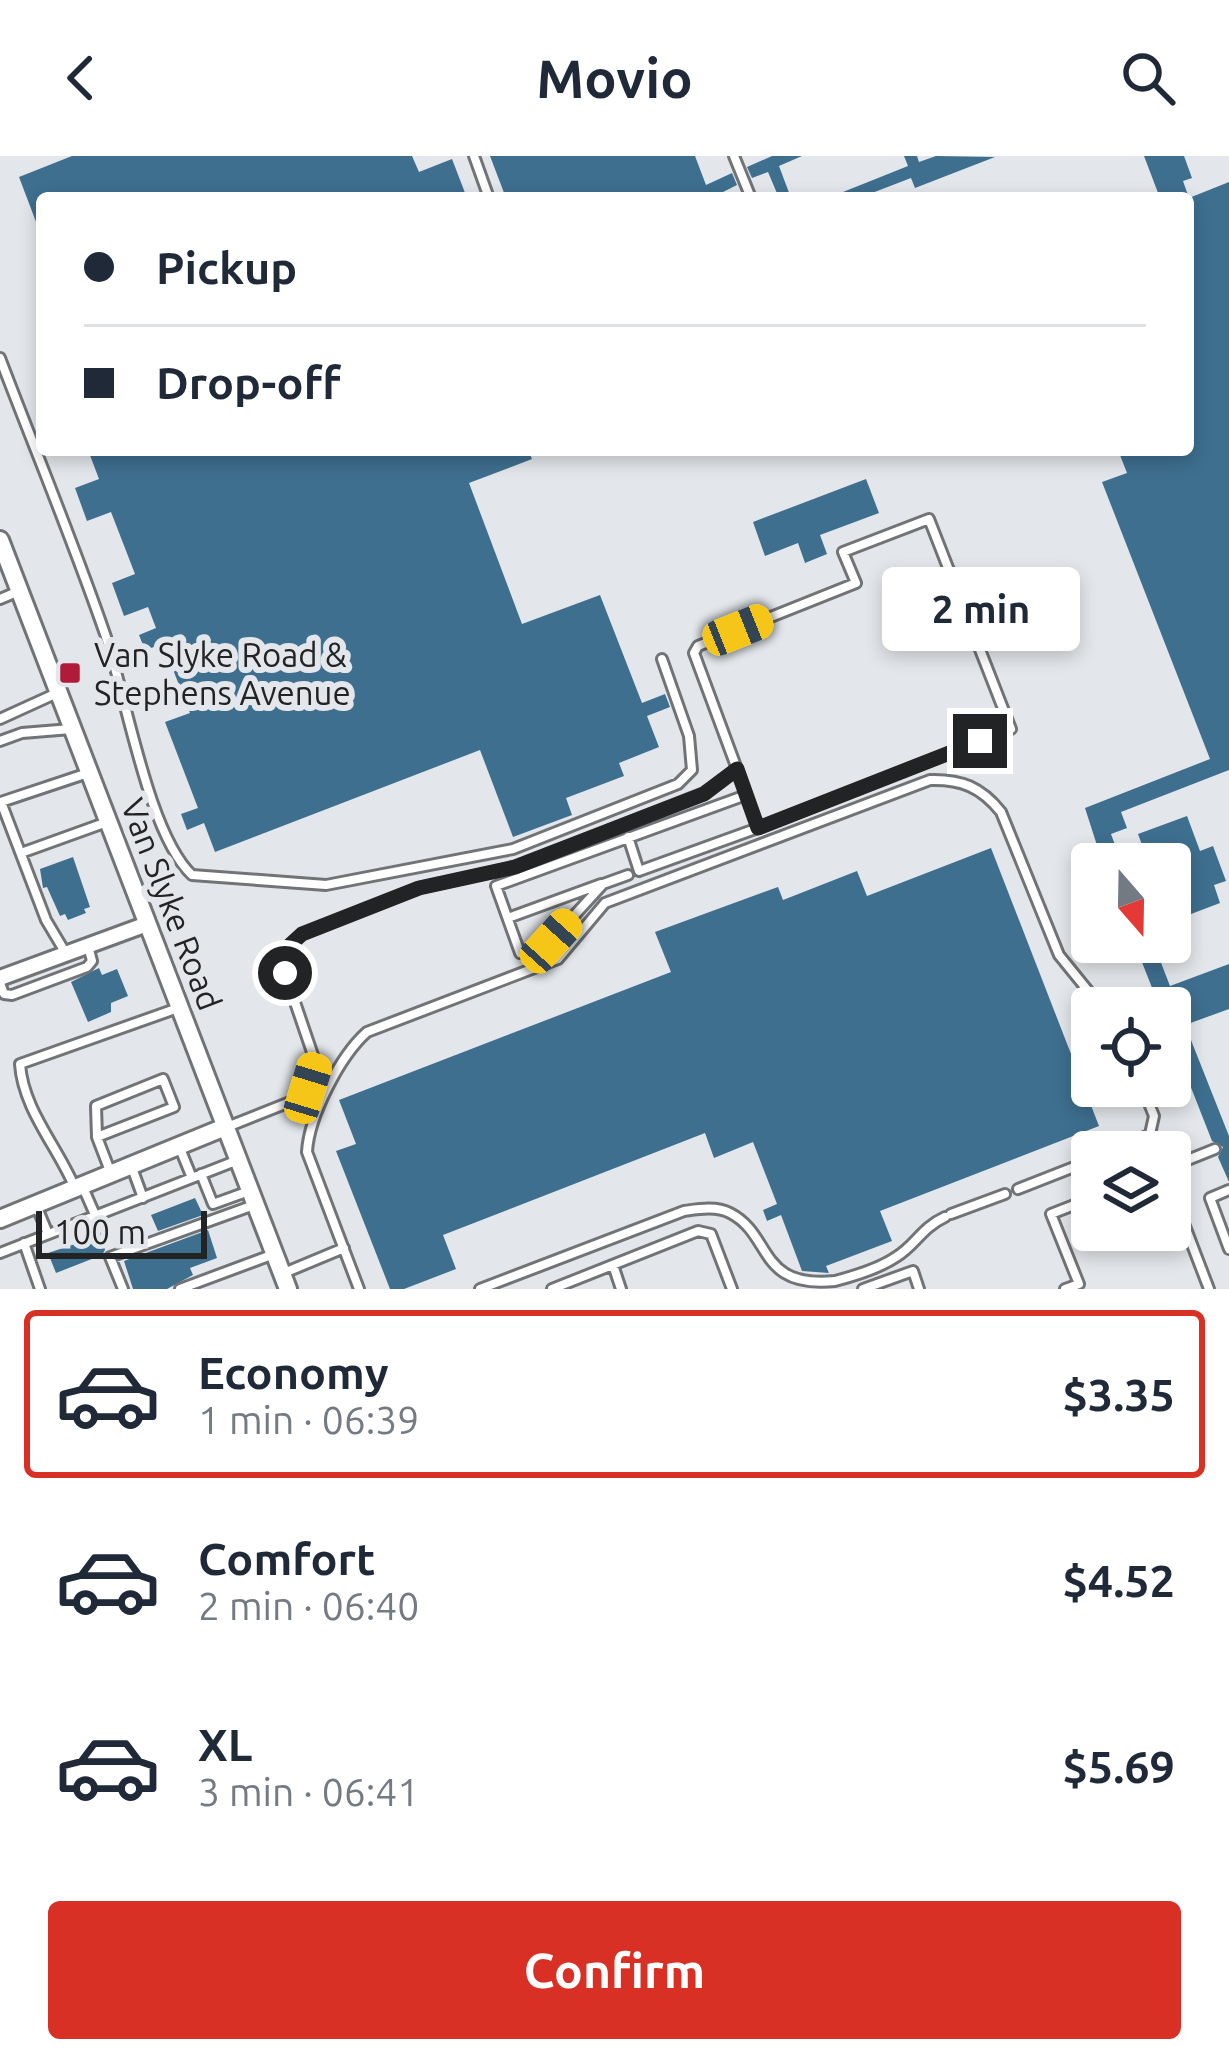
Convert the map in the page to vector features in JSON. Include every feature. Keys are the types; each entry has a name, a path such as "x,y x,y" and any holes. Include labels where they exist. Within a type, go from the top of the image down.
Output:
{"street":[{"name":"Van Slyke Road","path":"0,540 11,583 59,692 285,1281"},
{"path":"0,980 147,924"},
{"path":"0,1219 225,1127"}],"lane":[{"path":"474,156 487,192"},
{"path":"734,156 749,192"},
{"path":"0,358 36,453"},
{"path":"37,456 106,637 147,783 178,862 193,875 326,884 349,880 513,849 678,784 692,770 689,736 662,659"},
{"path":"628,837 640,871 758,828 1011,729 929,519 843,552 856,584 698,646 694,653 758,828"},
{"path":"0,599 11,583"},
{"path":"1,716 59,692"},
{"path":"0,741 22,733 73,728"},
{"path":"225,1127 295,1100 308,1088 316,1061 285,973 290,945 302,934 419,888 515,867 704,794 737,769"},
{"path":"66,954 46,920 2,802 89,773"},
{"path":"359,1289 307,1152 308,1132 350,1047 368,1032 559,958 605,903 930,780 957,779 988,796 1001,812 1059,955 1085,987"},
{"path":"602,884 551,941 520,952 496,886 746,795"},
{"path":"21,853 108,821"},
{"path":"508,918 628,875"},
{"path":"0,980 4,994 12,995 86,967 92,961 88,946"},
{"path":"95,1217 43,1131 20,1064 180,1007"},
{"path":"97,1137 174,1107 164,1079 96,1106 97,1137 110,1172"},
{"path":"179,1145 213,1204 253,1197"},
{"path":"1191,1159 1215,1149"},
{"path":"0,1253 238,1160"},
{"path":"130,1164 143,1198"},
{"path":"1018,1189 1071,1168"},
{"path":"1229,1190 1210,1198 1229,1250"},
{"path":"480,1289 684,1211 707,1208 729,1212 744,1226 780,1278 812,1286 898,1257 926,1226 1005,1194"},
{"path":"123,1289 110,1257 253,1197"},
{"path":"36,1204 48,1234"},
{"path":"1065,1289 1079,1284 1051,1214 1071,1206"},
{"path":"552,1289 698,1231 711,1234 732,1289"},
{"path":"1191,1242 1209,1289"},
{"path":"24,1243 40,1289"},
{"path":"285,1281 344,1248"},
{"path":"180,1289 274,1254"},
{"path":"613,1265 621,1289"},
{"path":"863,1289 913,1271 920,1289"}],"building":[{"path":"72,156 412,156 419,172 452,159 465,192 36,192 36,222 19,177"},
{"path":"490,156 695,156 706,185 732,173 737,185 723,192 504,192"},
{"path":"772,156 802,156 779,166 789,192 776,192 768,172 752,178 747,167"},
{"path":"904,156 917,156 919,162 936,156 995,157 915,188 911,178 875,192 843,192 908,166"},
{"path":"1144,156 1184,156 1192,178 1183,181 1187,192 1158,192"},
{"path":"1229,182 1229,770 1121,812 1127,828 1111,834 1114,843 1096,843 1085,808 1210,759 1102,482 1127,473 1120,456 1194,456 1194,196"},
{"path":"90,456 531,456 469,483 522,624 600,595 642,703 665,694 670,707 647,716 659,747 619,763 624,776 566,798 572,815 513,837 480,750 215,852 204,823 187,830 181,814 198,808 165,722 190,713 163,644 145,650 139,635 156,628 148,607 124,616 112,583 135,574 111,512 87,521 75,488 99,479"},
{"path":"866,479 879,513 820,535 827,554 805,563 798,543 765,556 753,522"},
{"path":"1187,816 1200,851 1213,846 1226,881 1214,885 1220,903 1191,914 1191,843 1141,843 1138,834"},
{"path":"991,848 1071,1054 1071,1107 1092,1107 1099,1126 1071,1131 1071,1137 880,1211 892,1241 826,1266 829,1273 802,1271 781,1215 767,1221 763,1210 777,1204 753,1142 714,1158 705,1133 443,1235 456,1269 404,1289 390,1289 336,1151 356,1144 339,1100 671,972 655,932 778,887 783,900 857,871 867,896"},
{"path":"73,857 90,907 68,920 65,914 60,916 47,887 43,888 40,869"},
{"path":"1142,963 1161,963 1170,986 1229,964 1229,1009 1191,1023 1191,987 1152,987"},
{"path":"99,968 102,975 117,969 128,996 111,1003 111,1012 88,1022 71,982"},
{"path":"1191,1040 1229,1136 1229,1182 1218,1157 1223,1147 1212,1141 1191,1088"},
{"path":"195,1198 203,1215 158,1231 151,1215"},
{"path":"94,1225 105,1238 102,1255 56,1273 48,1253 87,1240 83,1229"},
{"path":"208,1230 217,1258 190,1268 193,1275 167,1289 133,1289 124,1261"}],"place":[{"name":"Van Slyke Road & Stephens Avenue","path":"70,673"}],"route":[{"path":"285,973 290,945 302,934 419,888 515,867 704,794 737,769 758,828 980,741"}]}
